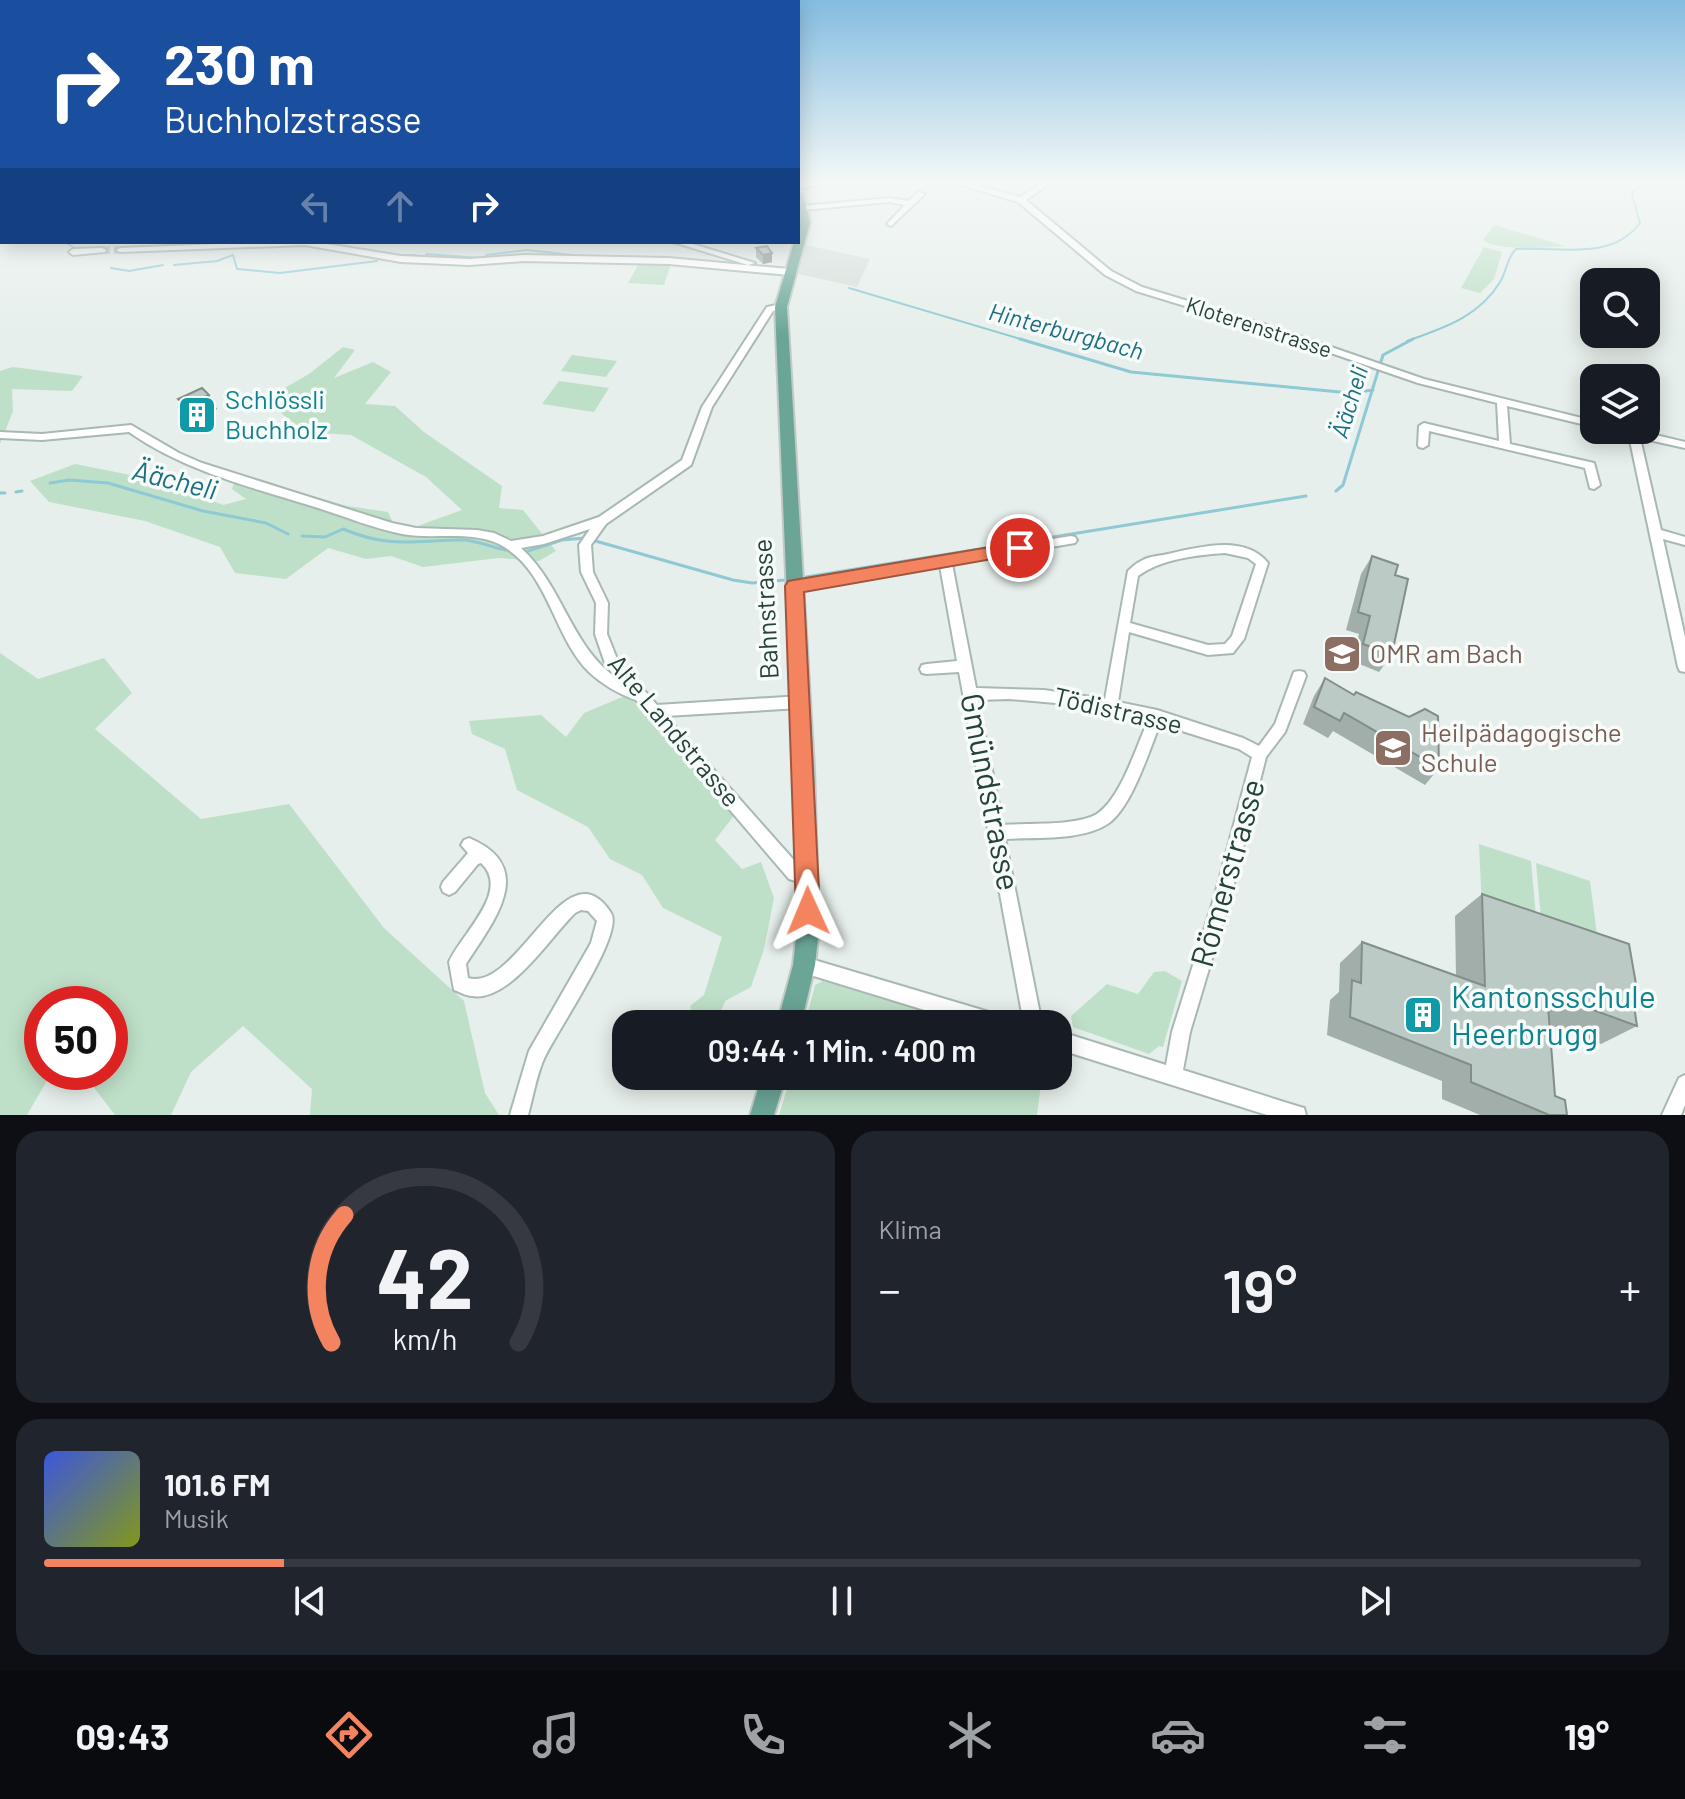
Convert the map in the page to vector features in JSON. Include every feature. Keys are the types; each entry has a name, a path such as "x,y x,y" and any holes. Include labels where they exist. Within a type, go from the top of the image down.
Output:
{"main road":[{"name":"Bahnstrasse","path":"793,1010 804,965 808,877 781,307 802,232"},
{"path":"762,1115 770,1090"}],"street":[{"name":"Kloterenstrasse","path":"1061,232 1125,284 1385,370 1580,421"},
{"path":"120,250 279,244"},
{"path":"311,244 401,259 469,262 621,259 773,269"},
{"path":"684,244 790,272"},
{"path":"73,252 102,250"},
{"name":"Alte Landstrasse","path":"781,307 770,309 707,407 687,462 602,521 585,545 583,556 602,603 601,634 604,647 637,695 675,731 795,874 808,877"},
{"path":"1502,402 1505,446"},
{"path":"1423,445 1424,426 1590,466 1594,485"},
{"path":"0,435 42,437 131,428 162,451 226,476 381,524 416,532 484,535 511,545 531,563 550,590 577,650 601,676 622,690 637,695"},
{"path":"1660,439 1685,445"},
{"path":"1636,444 1685,667"},
{"path":"511,545 544,540 602,521"},
{"path":"1656,533 1685,541"},
{"path":"795,586 1071,540"},
{"path":"1111,703 1132,574 1140,565 1234,548 1250,552 1262,563 1238,639 1228,649 1208,650 1124,626"},
{"name":"Gmündstrasse","path":"945,561 1030,1010"},
{"path":"927,669 966,666"},
{"name":"Römerstrasse","path":"1173,1077 1181,1032 1223,895 1260,754 1271,745 1287,713 1299,676"},
{"name":"Tödistrasse","path":"971,694 1047,693 1111,703 1243,744 1260,754"},
{"path":"653,711 801,702"},
{"path":"998,832 1087,825 1103,818 1115,805 1157,716"},
{"path":"449,887 472,859 475,850 496,866 500,878 496,900 457,962 460,984 468,990 478,991 501,981 569,907 580,902 592,903 606,919 598,946 535,1057 519,1115"},
{"path":"804,965 953,1010"},
{"path":"1072,1045 1297,1115"},
{"path":"1671,1115 1685,1084"}],"shaded area":[{"path":"801,244 870,259 857,287 790,272"}],"green space":[{"path":"1489,232 1518,232 1565,246 1521,248 1498,246 1483,240"},
{"path":"1484,247 1502,252 1494,279 1480,293 1461,288"},
{"path":"639,263 671,264 664,285 628,283"},
{"path":"343,347 355,350 334,378 373,362 391,372 365,404 395,406 424,432 502,486 499,508 523,510 556,551 539,561 499,558 423,567 391,556 366,559 328,548 286,579 235,573 220,547 145,521 49,502 30,481 75,464 171,483 223,505 246,499 232,489 238,474 347,506 388,512 398,533 462,510 426,477 351,435 306,432 273,407 276,393 309,374"},
{"path":"572,355 617,361 606,377 561,371"},
{"path":"13,367 83,376 72,391 12,389 13,411 0,444 0,371"},
{"path":"559,381 609,388 594,412 542,404"},
{"path":"0,653 38,679 104,658 132,693 95,729 201,819 289,804 384,928 464,1001 485,1093 499,1115 310,1115 312,1089 243,1026 191,1072 171,1115 115,1115 96,1090 128,1090 128,986 24,986 24,1090 42,1090 27,1115 0,1115"},
{"path":"627,695 668,734 736,813 715,840 742,869 761,862 774,898 764,949 751,987 725,1001 721,1010 691,1010 690,1006 704,995 722,937 663,908 642,875 610,859 588,827 517,790 505,749 472,734 469,721 541,715 566,737 584,713"},
{"path":"1479,844 1531,861 1537,928 1482,909"},
{"path":"1536,863 1590,881 1599,950 1542,930"},
{"path":"1165,971 1182,981 1163,1047 1159,1046 1149,1054 1073,1027 1072,1015 1107,984 1138,994 1154,972"},
{"path":"823,981 919,1010 809,1010 815,985"},
{"path":"787,1090 1040,1090 1037,1115 779,1115"}],"building":[{"path":"767,246 772,253 763,255 756,248"},
{"path":"202,388 209,395 186,406 178,399"},
{"path":"1372,556 1398,565 1395,575 1408,579 1392,654 1363,644 1370,616 1358,612"},
{"path":"1325,678 1354,695 1356,692 1409,717 1425,709 1438,716 1439,768 1344,713 1340,721 1314,707"},
{"path":"1482,894 1629,944 1639,1001 1633,999 1637,1026 1547,993 1555,1096 1565,1100 1567,1115 1549,1115 1471,1082 1471,1065 1350,1017 1352,980 1361,983 1362,942 1485,986"}],"waterway":[{"name":"Äächeli","path":"1407,341 1459,320 1482,304 1500,282 1516,249 1599,248 1631,232"},
{"name":"Hinterburgbach","path":"68,244 73,247"},
{"name":"Hinterburgbach","path":"486,255 527,250 573,255"},
{"name":"Hinterburgbach","path":"426,254 480,258"},
{"name":"Hinterburgbach","path":"174,265 217,261 233,255 237,269 280,273 377,261"},
{"name":"Hinterburgbach","path":"398,255 416,255"},
{"name":"Hinterburgbach","path":"671,258 731,264"},
{"name":"Hinterburgbach","path":"111,268 129,271 163,265"},
{"name":"Hinterburgbach","path":"849,288 1027,341"},
{"name":"Hinterburgbach","path":"1020,339 1131,372 1350,393 1372,390"},
{"name":"Äächeli","path":"1372,390 1383,355 1413,339"},
{"name":"Äächeli","path":"1336,491 1343,485 1372,390"},
{"name":"Äächeli","path":"50,483 69,480 108,483 203,511 266,523 288,534"},
{"name":"Äächeli","path":"16,492 22,491"},
{"name":"Äächeli","path":"0,493 5,493"},
{"name":"Äächeli","path":"806,577 1306,496"},
{"name":"Äächeli","path":"302,536 325,537 343,529 389,541 467,540 505,550"},
{"name":"Äächeli","path":"528,551 562,540 585,538"},
{"name":"Äächeli","path":"592,540 733,580 752,583 785,580"}],"tunnel":[{"path":"102,250 120,250"}],"place":[{"name":"Schlössli Buchholz","path":"197,415"},
{"name":"OMR am Bach","path":"1342,654"},
{"name":"Heilpädagogische Schule","path":"1393,748"},
{"name":"Kantonsschule Heerbrugg","path":"1423,1015"}],"route":[{"path":"808,911 795,586 1020,548"}]}
